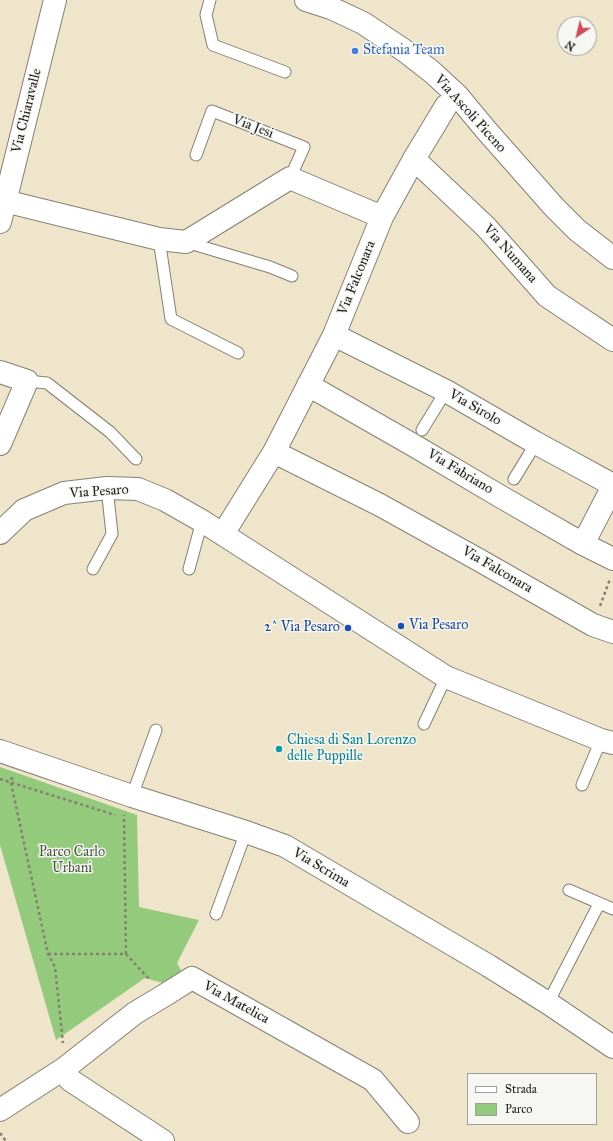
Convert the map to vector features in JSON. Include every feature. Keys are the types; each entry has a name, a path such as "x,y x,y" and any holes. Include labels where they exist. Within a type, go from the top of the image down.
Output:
{"street":[{"name":"Via Chiaravalle","path":"0,222 3,200 55,0"},
{"name":"Via Ascoli Piceno","path":"306,0 331,8 363,23 405,51 432,72 457,95 554,207 577,230 613,258"},
{"name":"Via Falconara","path":"223,534 274,452 334,335 382,217 414,159 446,106"},
{"name":"Via Numana","path":"414,159 486,227 547,296 613,340"},
{"path":"3,200 159,239 186,242 290,178 382,217"},
{"name":"Via Sirolo","path":"334,335 446,391 613,486"},
{"path":"0,372 27,381 0,444"},
{"name":"Via Fabriano","path":"308,384 583,544 612,568"},
{"name":"Via Falconara","path":"274,452 380,505 603,628"},
{"path":"583,544 613,486"},
{"name":"Via Pesaro","path":"0,533 24,510 64,493 107,488 138,489 165,500 202,521 446,677 607,741"},
{"name":"Via Scrima","path":"8,754 132,796 246,832 284,846 488,966 548,1003 613,1047"},
{"name":"Via Matelica","path":"0,1110 65,1068 135,1013 165,996 192,978 373,1080 408,1122"},
{"path":"65,1068 70,1080 163,1141"}],"lane":[{"path":"210,0 206,15 213,45 285,72"},
{"name":"Via Jesi","path":"196,155 212,111 304,147 290,178"},
{"path":"159,239 171,319 238,353"},
{"path":"186,242 270,267 292,276"},
{"path":"27,381 47,383 110,432 136,459"},
{"path":"422,430 446,391"},
{"path":"514,479 536,443"},
{"path":"93,569 112,534 107,488"},
{"path":"189,569 202,521"},
{"path":"424,724 446,677"},
{"path":"132,796 156,730"},
{"name":"Via Pesaro","path":"582,785 607,741"},
{"path":"216,914 246,832"},
{"path":"569,890 613,909"},
{"path":"548,1003 600,904"}],"path":[{"path":"603,628 612,568"},
{"path":"8,754 11,783 48,954 55,968 65,1068"},
{"path":"0,779 116,815"},
{"path":"132,796 124,817 126,954 165,996"},
{"path":"48,954 126,954"},
{"path":"0,1133 6,1141"}],"green space":[{"name":"Parco Carlo Urbani","path":"0,767 137,815 139,907 199,920 177,963 182,972 170,985 145,978 56,1040 0,845"}],"place":[{"name":"Stefania Team","path":"355,51"},
{"name":"Via Pesaro","path":"401,626"},
{"name":"2^ Via Pesaro","path":"348,628"},
{"name":"Chiesa di San Lorenzo delle Puppille","path":"279,749"}]}
